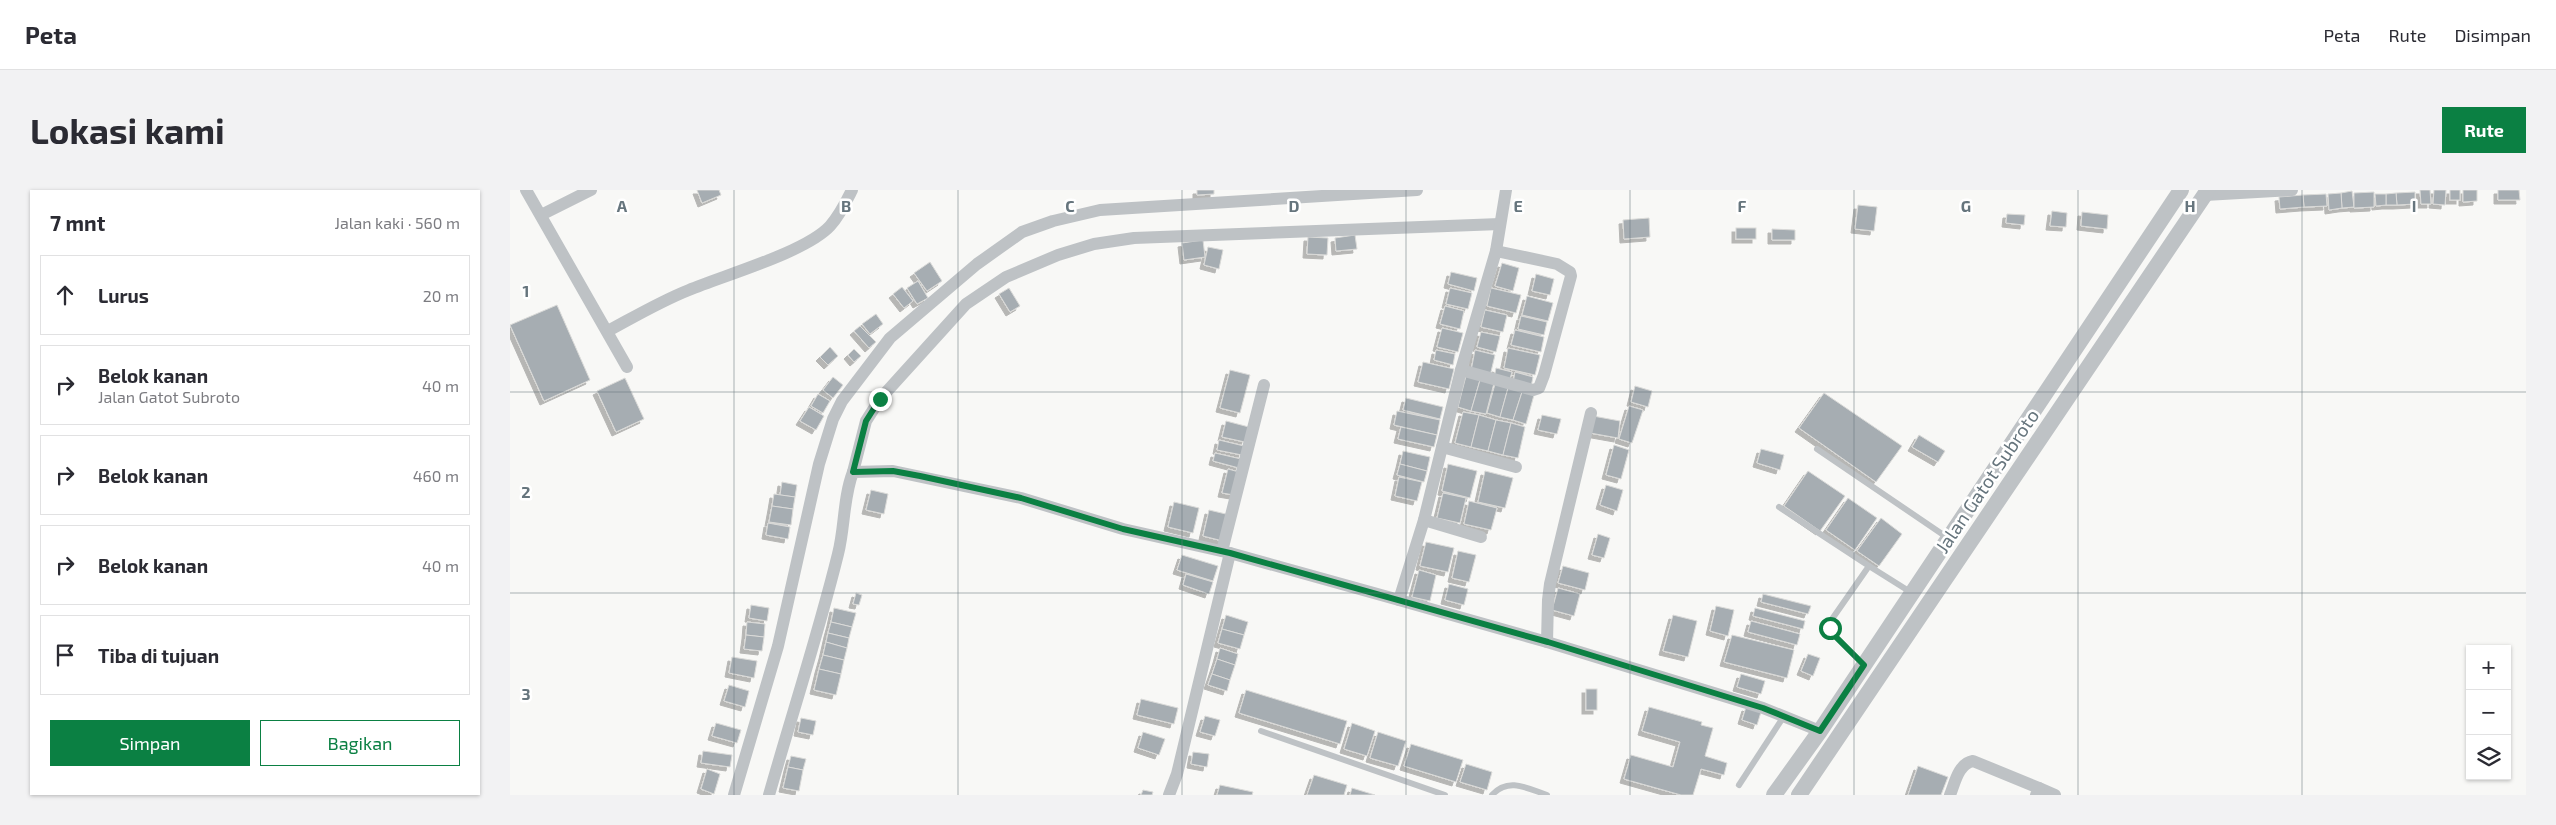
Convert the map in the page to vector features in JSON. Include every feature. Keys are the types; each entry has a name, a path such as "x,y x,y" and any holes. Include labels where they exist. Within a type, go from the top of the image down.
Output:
{"street":[{"path":"526,190 627,367"},
{"path":"541,215 591,190"},
{"path":"608,331 687,290 780,255 810,240 830,226 843,208 852,190"},
{"path":"734,795 778,646 819,464 833,419 857,380 890,338 977,264 1022,232 1053,221 1100,210 1417,190"},
{"path":"1399,600 1424,520 1461,370 1496,251 1506,190"},
{"path":"2207,192 2292,190"},
{"name":"Jalan Gatot Subroto","path":"1799,795 2207,192"},
{"name":"Jalan Gatot Subroto","path":"1774,795 1820,731 2179,193"},
{"path":"769,795 809,662 839,551 848,483 853,472 866,421 880,399 966,304 1006,277 1058,254 1094,244 1134,238 1500,221"},
{"path":"1461,370 1534,390 1538,388 1544,375 1571,276 1570,272 1557,264 1496,251"},
{"path":"1169,795 1177,774 1264,384"},
{"path":"1548,642 1550,584 1591,413"},
{"path":"1442,447 1516,467"},
{"path":"853,472 893,471 920,476 1021,498 1123,529 1226,552 1548,642 1784,716 1820,731"},
{"path":"1424,520 1481,536"},
{"path":"1950,795 1960,768 1972,761 2037,792 2055,795"}],"lane":[{"path":"1817,449 1948,538"},
{"path":"1779,507 1912,593"},
{"path":"1864,665 1833,634 1830,622 1869,566"},
{"path":"1740,785 1784,716"},
{"path":"1261,731 1445,795"},
{"path":"1492,795 1503,785 1516,784 1547,795"}],"building":[{"path":"697,190 719,190 721,195 702,203"},
{"path":"1197,190 1214,190 1214,194 1197,195"},
{"path":"2420,190 2430,190 2431,204 2421,204"},
{"path":"2434,190 2446,190 2445,205 2433,204"},
{"path":"2450,190 2460,190 2460,200 2450,200"},
{"path":"2463,190 2477,190 2477,201 2463,202"},
{"path":"2498,190 2519,190 2520,200 2498,200"},
{"path":"2352,191 2354,207 2342,208 2341,193"},
{"path":"2374,192 2374,207 2354,208 2354,193"},
{"path":"2415,192 2415,204 2397,205 2396,193"},
{"path":"2341,193 2342,208 2329,210 2328,194"},
{"path":"2396,193 2397,205 2386,205 2386,194"},
{"path":"2326,194 2327,206 2304,207 2303,195"},
{"path":"2375,194 2386,194 2386,205 2376,206"},
{"path":"2303,195 2304,207 2280,209 2279,197"},
{"path":"1858,205 1877,207 1874,231 1855,229"},
{"path":"2052,211 2067,213 2066,227 2050,226"},
{"path":"2082,212 2108,215 2107,229 2081,226"},
{"path":"2007,214 2025,215 2024,225 2006,223"},
{"path":"1649,218 1650,237 1624,239 1623,220"},
{"path":"1736,228 1756,228 1756,239 1736,239"},
{"path":"1772,229 1795,230 1795,240 1772,240"},
{"path":"1355,235 1357,249 1336,251 1335,238"},
{"path":"1308,237 1328,238 1327,255 1307,254"},
{"path":"1203,240 1205,257 1184,260 1182,243"},
{"path":"1208,247 1223,250 1219,269 1204,265"},
{"path":"930,262 942,281 927,291 914,273"},
{"path":"1502,263 1519,268 1513,291 1495,286"},
{"path":"1451,272 1477,278 1474,291 1448,284"},
{"path":"1536,274 1554,279 1550,295 1532,291"},
{"path":"918,281 928,298 917,304 907,288"},
{"path":"902,287 913,301 904,308 893,294"},
{"path":"1009,288 1020,306 1010,312 999,294"},
{"path":"1450,288 1472,293 1468,309 1446,304"},
{"path":"1491,288 1521,295 1516,313 1487,306"},
{"path":"1527,296 1553,303 1548,321 1522,315"},
{"path":"557,305 590,380 544,401 510,325"},
{"path":"1445,306 1464,311 1460,329 1440,324"},
{"path":"1485,310 1507,315 1503,332 1481,327"},
{"path":"876,314 883,324 870,334 862,324"},
{"path":"1521,316 1547,322 1544,335 1518,329"},
{"path":"860,326 876,342 869,348 854,331"},
{"path":"1442,328 1463,333 1458,352 1437,347"},
{"path":"1515,330 1544,337 1541,352 1511,345"},
{"path":"1481,332 1500,336 1496,352 1477,347"},
{"path":"830,347 838,356 828,365 820,357"},
{"path":"1508,348 1540,355 1535,375 1504,368"},
{"path":"854,349 861,356 854,362 848,355"},
{"path":"1436,350 1455,354 1453,365 1434,360"},
{"path":"1475,350 1495,355 1490,376 1471,371"},
{"path":"1423,362 1454,369 1449,389 1418,382"},
{"path":"1496,368 1512,372 1509,382 1494,378"},
{"path":"1230,370 1250,375 1240,413 1220,408"},
{"path":"1515,372 1533,377 1531,387 1513,383"},
{"path":"1466,376 1480,380 1471,411 1458,407"},
{"path":"833,377 843,385 833,398 823,390"},
{"path":"625,378 644,419 616,432 597,391"},
{"path":"1480,380 1494,383 1486,414 1471,411"},
{"path":"1495,384 1508,388 1500,417 1487,413"},
{"path":"1635,386 1652,391 1648,407 1631,402"},
{"path":"1508,388 1522,392 1513,420 1500,417"},
{"path":"1522,392 1534,395 1526,424 1513,420"},
{"path":"1824,393 1902,446 1876,482 1799,428"},
{"path":"818,394 830,401 823,413 811,406"},
{"path":"1406,398 1443,407 1440,419 1403,410"},
{"path":"1629,406 1643,410 1632,443 1619,439"},
{"path":"809,407 824,416 816,430 800,421"},
{"path":"1397,411 1440,420 1437,435 1394,425"},
{"path":"1463,412 1479,415 1471,447 1455,443"},
{"path":"1479,415 1496,420 1488,451 1471,447"},
{"path":"1542,415 1561,419 1557,434 1538,430"},
{"path":"1593,416 1620,421 1618,438 1590,433"},
{"path":"1496,420 1511,423 1503,455 1488,451"},
{"path":"1226,421 1249,427 1245,442 1222,437"},
{"path":"1511,423 1525,427 1518,458 1503,455"},
{"path":"1401,427 1437,435 1434,447 1398,439"},
{"path":"1919,435 1945,451 1938,462 1912,447"},
{"path":"1219,440 1244,446 1242,455 1217,450"},
{"path":"1614,445 1629,450 1621,479 1606,475"},
{"path":"1761,449 1784,455 1780,470 1757,463"},
{"path":"1403,451 1430,457 1427,471 1400,464"},
{"path":"1215,453 1241,459 1239,468 1213,461"},
{"path":"1400,464 1427,471 1424,482 1397,475"},
{"path":"1448,464 1477,471 1470,498 1442,491"},
{"path":"1228,469 1239,472 1234,495 1222,493"},
{"path":"1485,471 1513,478 1505,508 1478,502"},
{"path":"1808,471 1845,496 1820,531 1784,506"},
{"path":"1399,477 1422,482 1417,501 1395,496"},
{"path":"782,482 797,485 795,497 780,495"},
{"path":"1606,485 1623,490 1617,511 1600,505"},
{"path":"871,490 888,494 884,514 866,510"},
{"path":"1443,493 1466,498 1460,523 1437,518"},
{"path":"774,494 795,497 793,509 772,506"},
{"path":"1848,498 1877,518 1855,550 1826,530"},
{"path":"1469,501 1497,508 1491,530 1464,524"},
{"path":"1174,502 1199,508 1193,533 1168,527"},
{"path":"772,506 793,509 791,525 769,522"},
{"path":"1209,510 1230,515 1223,541 1203,536"},
{"path":"1881,518 1902,534 1879,566 1857,551"},
{"path":"768,523 790,527 788,539 766,535"},
{"path":"1598,534 1610,538 1604,558 1592,555"},
{"path":"1426,542 1454,548 1448,572 1420,566"},
{"path":"1458,551 1476,555 1469,582 1452,578"},
{"path":"1182,555 1218,566 1213,581 1177,570"},
{"path":"1563,566 1589,573 1585,590 1558,583"},
{"path":"1419,570 1436,575 1430,601 1412,597"},
{"path":"1186,574 1213,582 1209,594 1183,585"},
{"path":"1449,584 1468,589 1464,605 1445,600"},
{"path":"1558,588 1580,594 1574,616 1552,610"},
{"path":"856,593 862,595 859,605 853,604"},
{"path":"1763,594 1811,606 1808,614 1761,602"},
{"path":"751,605 769,608 767,621 749,618"},
{"path":"1716,606 1734,610 1728,636 1710,631"},
{"path":"834,608 856,613 852,627 831,622"},
{"path":"1755,608 1805,621 1803,629 1753,616"},
{"path":"1226,615 1248,622 1244,635 1222,629"},
{"path":"1673,615 1697,621 1688,657 1663,651"},
{"path":"1751,621 1800,634 1797,645 1748,632"},
{"path":"747,622 765,624 764,637 746,635"},
{"path":"831,622 852,627 849,638 828,633"},
{"path":"1222,629 1244,635 1240,649 1218,643"},
{"path":"828,633 849,638 847,648 826,642"},
{"path":"746,635 764,637 762,651 744,649"},
{"path":"1732,635 1794,650 1787,678 1724,662"},
{"path":"826,642 847,648 844,660 823,655"},
{"path":"1220,648 1238,654 1235,665 1217,659"},
{"path":"1808,654 1820,658 1813,676 1801,671"},
{"path":"823,655 844,660 841,674 819,669"},
{"path":"732,657 757,661 754,678 729,673"},
{"path":"1217,659 1235,665 1230,680 1212,674"},
{"path":"819,669 841,674 836,695 814,690"},
{"path":"1212,674 1230,680 1227,691 1208,685"},
{"path":"1741,674 1765,681 1761,694 1737,687"},
{"path":"729,685 749,691 745,707 724,701"},
{"path":"1586,689 1597,689 1597,710 1586,710"},
{"path":"1246,690 1347,721 1340,744 1239,713"},
{"path":"1141,699 1178,708 1174,724 1137,715"},
{"path":"1649,707 1702,722 1701,725 1713,728 1705,756 1727,763 1724,775 1701,769 1693,795 1681,795 1624,779 1631,755 1673,767 1680,742 1642,731"},
{"path":"1746,707 1761,712 1757,725 1742,720"},
{"path":"1205,716 1220,720 1215,736 1200,732"},
{"path":"801,718 816,721 813,735 798,732"},
{"path":"716,723 741,730 737,743 712,736"},
{"path":"1352,723 1375,731 1367,756 1344,749"},
{"path":"1143,732 1165,739 1159,755 1138,748"},
{"path":"1378,732 1406,741 1398,766 1370,758"},
{"path":"1411,744 1463,760 1456,782 1404,766"},
{"path":"703,751 732,755 730,767 701,763"},
{"path":"1193,752 1209,754 1207,767 1191,764"},
{"path":"791,756 806,759 803,770 788,767"},
{"path":"1466,764 1492,772 1487,790 1460,782"},
{"path":"1918,766 1948,777 1941,795 1908,795"},
{"path":"788,767 803,770 799,791 783,788"},
{"path":"707,769 720,774 714,794 701,789"},
{"path":"1314,775 1347,785 1344,795 1307,795"},
{"path":"1220,785 1253,792 1252,795 1217,795"},
{"path":"1352,788 1375,795 1350,795"},
{"path":"1143,790 1153,792 1152,795 1141,795"}],"route":[{"path":"880,399 866,421 853,472 893,471 920,476 1021,498 1123,529 1230,553 1548,642 1763,708 1820,731 1864,665 1833,634 1830,628"}]}
